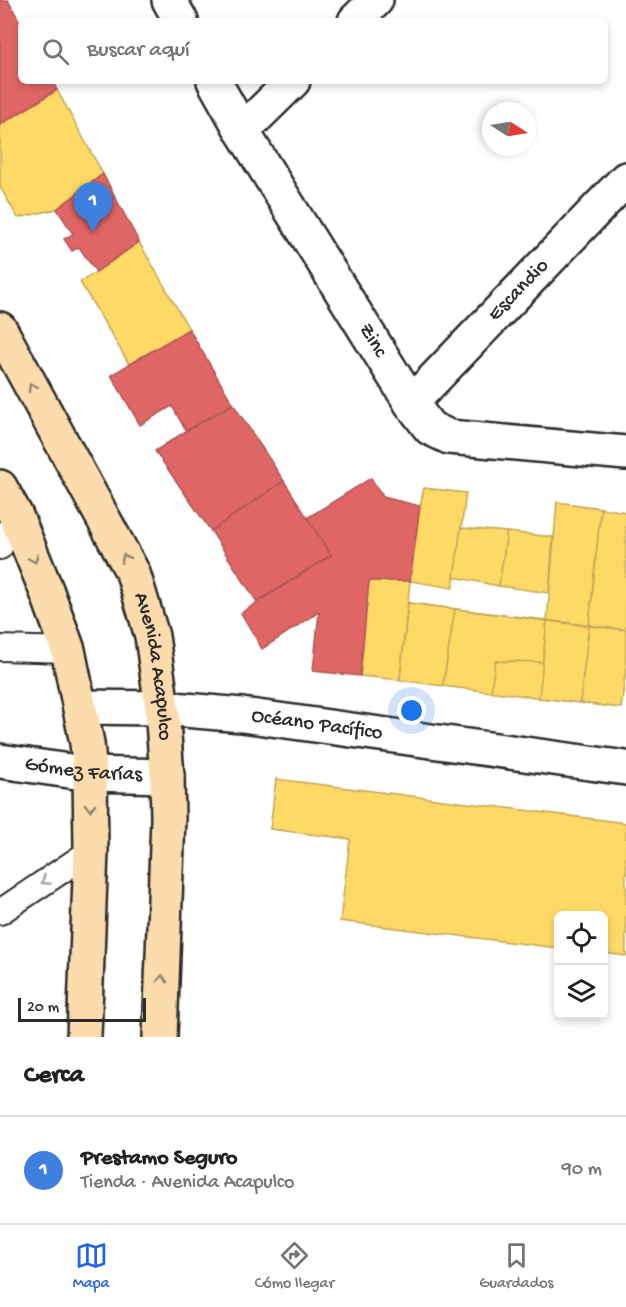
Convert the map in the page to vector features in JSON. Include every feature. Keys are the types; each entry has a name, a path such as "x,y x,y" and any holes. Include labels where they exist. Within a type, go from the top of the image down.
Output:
{"main road":[{"name":"Avenida Acapulco","path":"0,329 133,573 152,636 162,708 168,818 160,1037"},
{"path":"0,487 16,516 68,650 87,743 90,774 91,851 84,1037"}],"street":[{"path":"169,0 179,18"},
{"path":"358,18 376,0"},
{"name":"Zinc","path":"216,84 242,131 411,403 430,428 449,437 626,453"},
{"path":"242,131 290,84"},
{"name":"Escandio","path":"411,403 626,179"},
{"name":"Océano Pacífico","path":"80,707 162,708 242,715 626,768"},
{"name":"Gómez Farías","path":"0,760 90,774 167,776"}],"lane":[{"path":"0,547 16,516"},
{"path":"0,648 68,650"},
{"path":"0,912 91,851"}],"building: Viviendas":[{"path":"57,90 103,174 57,209 18,218 0,187 0,125"},
{"path":"139,242 189,329 129,364 80,282"},
{"path":"424,488 466,493 453,588 410,581"},
{"path":"557,502 601,508 589,626 547,621"},
{"path":"601,508 626,512 626,630 589,626"},
{"path":"461,528 507,532 499,586 454,577"},
{"path":"507,532 553,537 549,593 499,586"},
{"path":"369,581 410,581 400,680 360,676"},
{"path":"408,603 626,630 626,666 621,708 400,680"},
{"path":"408,603 455,609 443,686 400,680"},
{"path":"455,609 547,621 543,662 495,661 491,692 443,686"},
{"path":"547,621 589,626 580,703 539,698"},
{"path":"589,626 626,630 626,666 621,708 580,703"},
{"path":"276,779 626,823 626,956 608,954 608,911 554,911 554,948 340,921 350,839 270,829"}],"building: Comercios":[{"path":"0,0 8,0 18,18 18,84 54,84 57,90 0,125"},
{"path":"103,174 139,242 96,272 79,247 72,251 64,239 73,234 57,209"},
{"path":"189,329 233,404 186,431 172,406 140,425 111,375"},
{"path":"233,404 284,481 211,531 155,451"},
{"path":"371,478 383,497 420,506 410,581 369,581 360,676 313,671 319,612 262,649 241,613 331,555 307,518"},
{"path":"284,481 331,555 257,602 211,531"}],"place":[{"name":"Prestamo Seguro","path":"93,232"}]}
